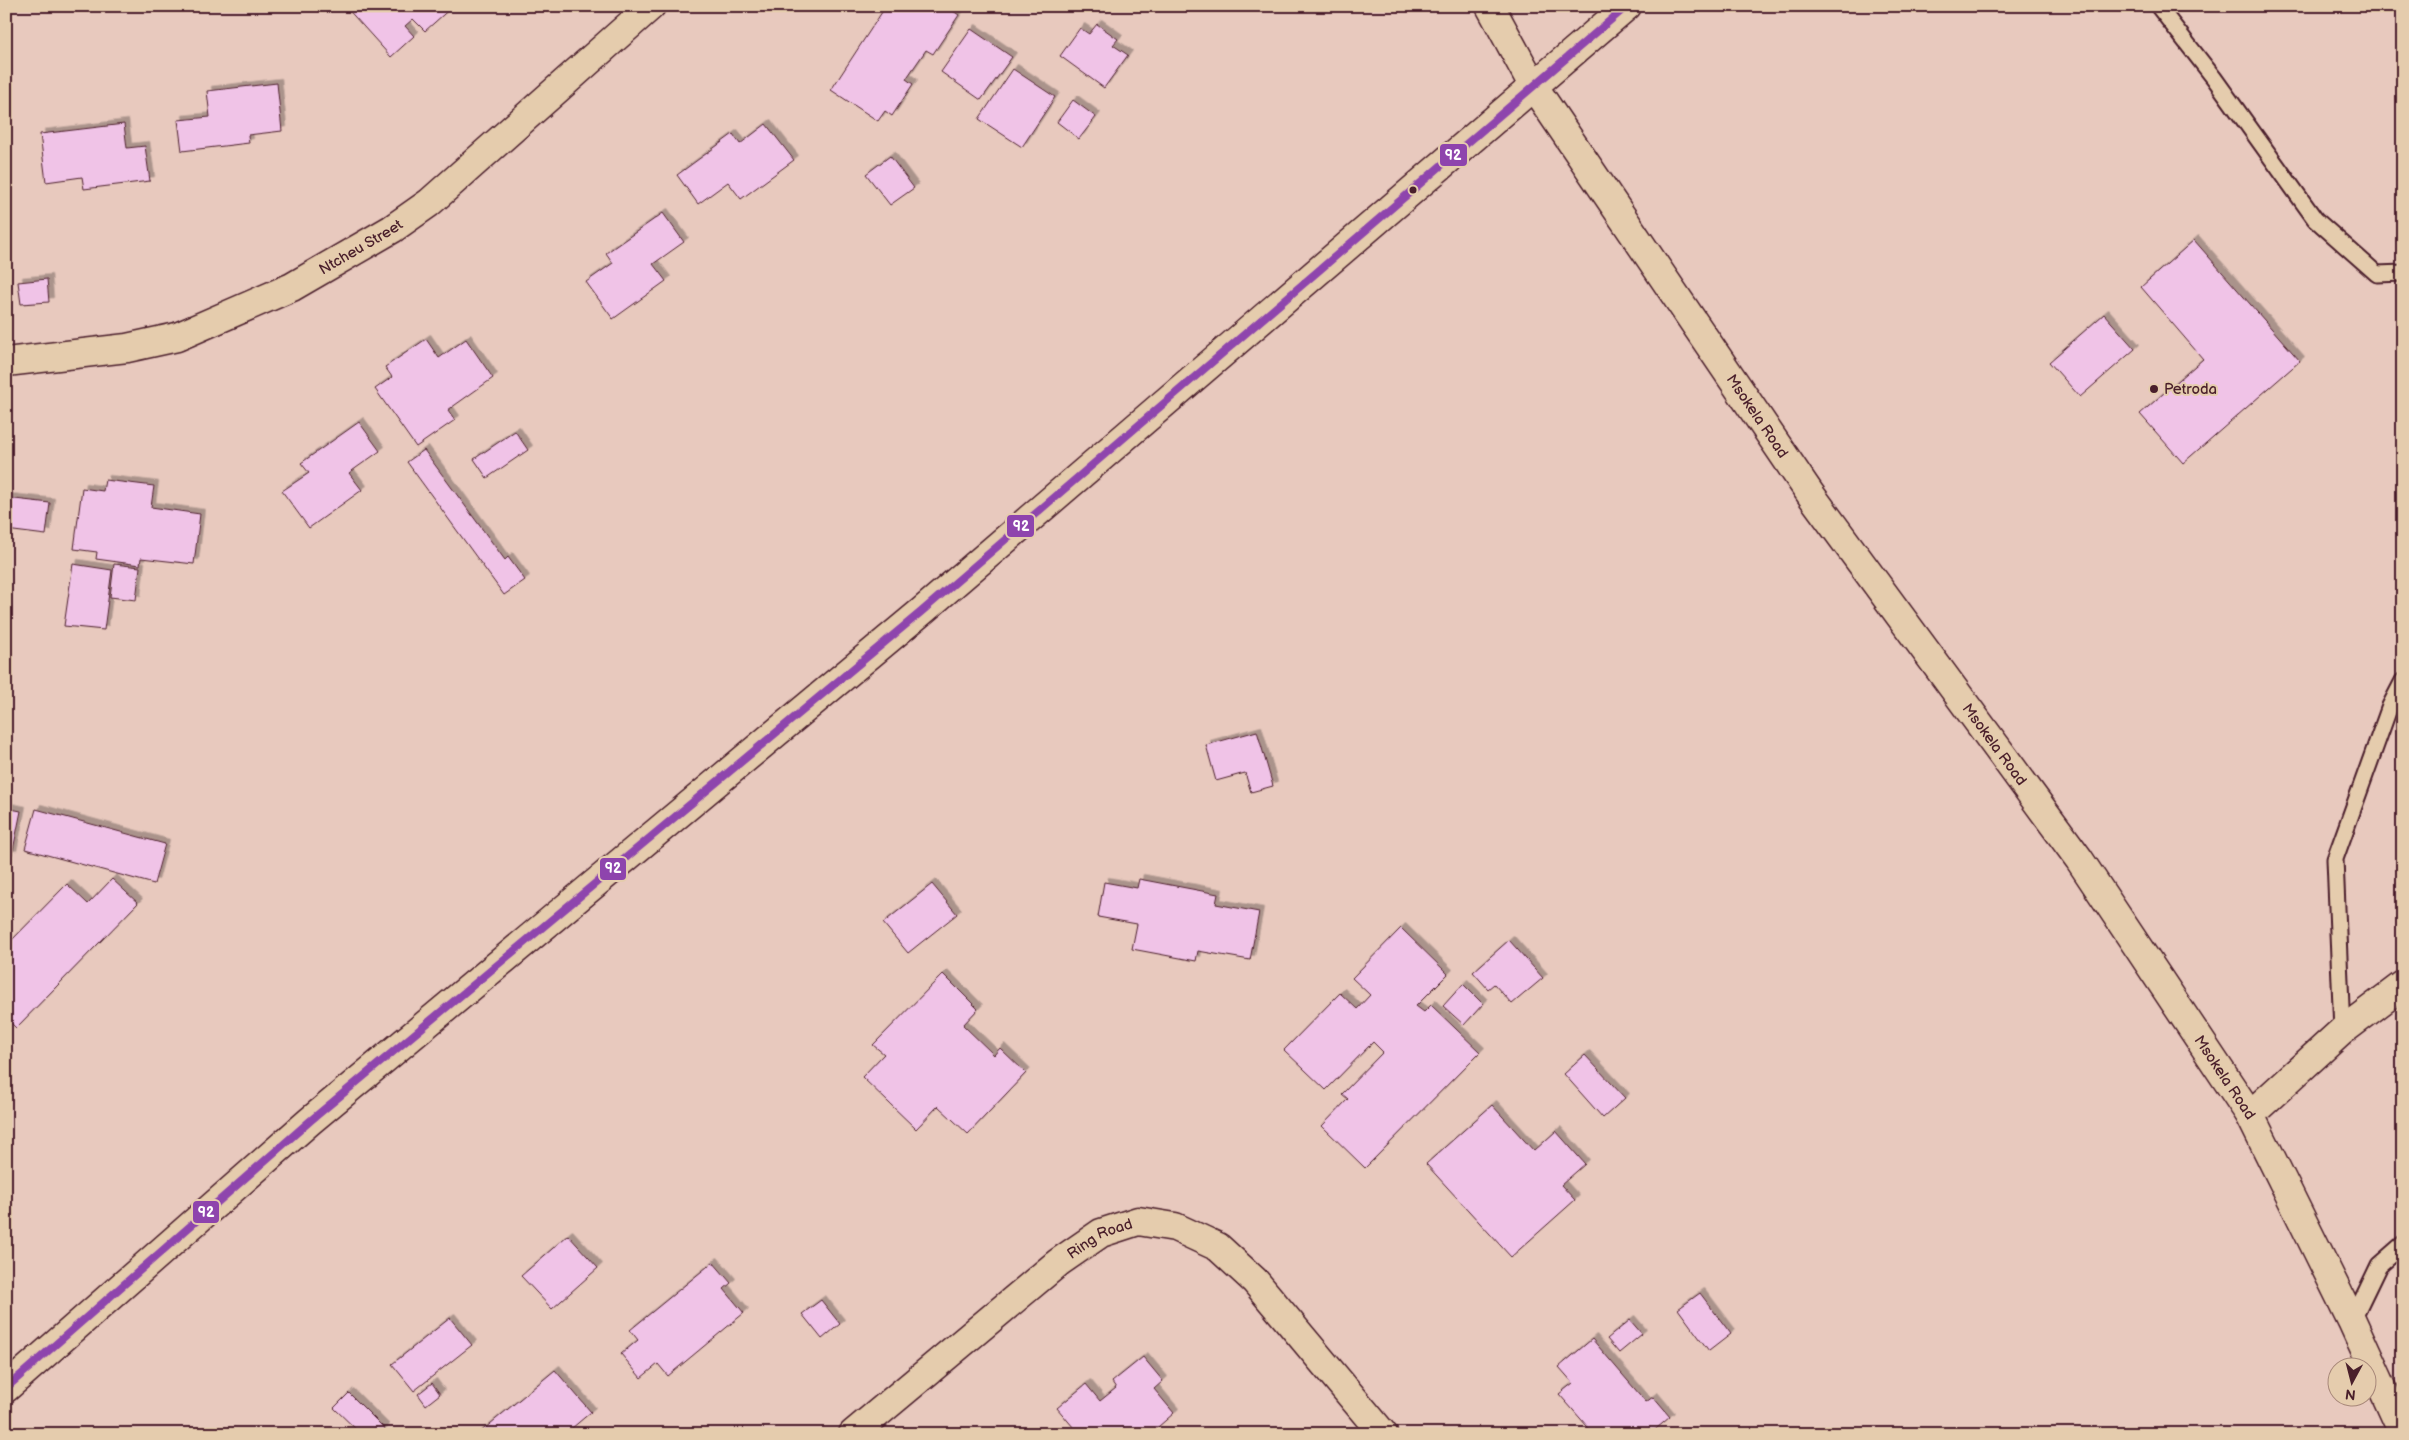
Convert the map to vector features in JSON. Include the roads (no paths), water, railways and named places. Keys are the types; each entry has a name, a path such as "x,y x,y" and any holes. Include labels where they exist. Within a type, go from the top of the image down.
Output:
{"main road":[{"name":"Ntcheu Street","path":"6,362 127,348 177,337 292,287 392,229 429,203 651,6"},
{"name":"Msokela Road","path":"1490,6 1534,87 1811,495 2079,859 2250,1116 2352,1322 2403,1433"},
{"path":"6,1388 310,1121 921,612 1627,6"},
{"path":"2250,1116 2342,1031 2403,984"},
{"name":"Ring Road","path":"852,1434 1060,1262 1101,1233 1138,1221 1175,1227 1218,1247 1255,1281 1383,1434"}],"lane":[{"path":"2158,6 2214,78 2315,219 2377,274 2403,273"},
{"path":"2342,1031 2335,859 2390,706 2403,681"},
{"path":"2352,1322 2379,1265 2403,1244"}],"place":[{"name":"Petroda","path":"2154,389"}]}
